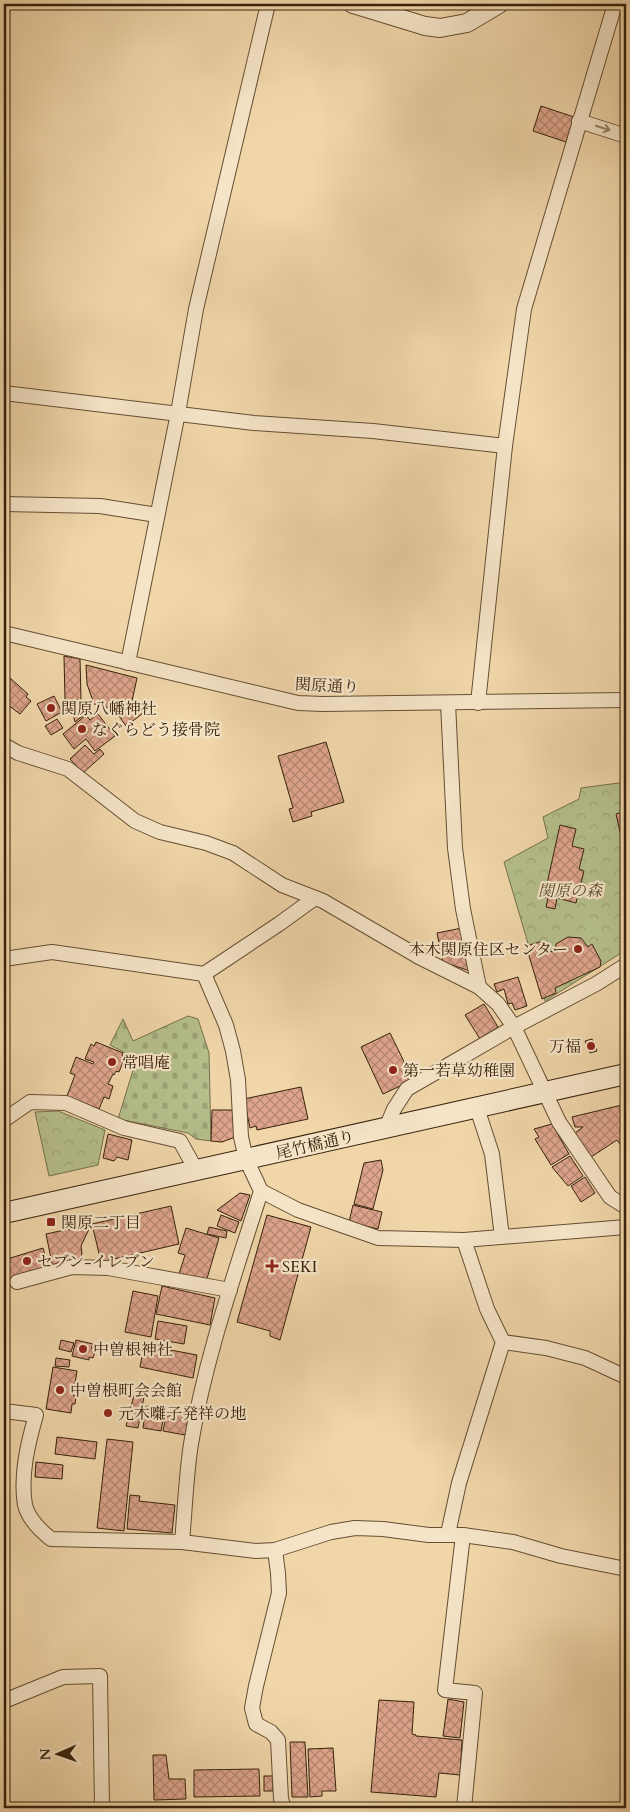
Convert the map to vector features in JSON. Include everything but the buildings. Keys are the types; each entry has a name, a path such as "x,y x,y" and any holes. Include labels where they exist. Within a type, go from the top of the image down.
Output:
{"main road":[{"name":"尾竹橋通り","path":"4,1213 626,1074"}],"street":[{"path":"128,663 178,413 196,309 268,4"},
{"path":"353,4 425,26 440,28 467,23 499,4"},
{"path":"478,703 505,446 524,309 615,4"},
{"path":"579,121 626,136"},
{"path":"4,393 254,423 373,432 505,446"},
{"path":"4,504 100,506 157,514"},
{"name":"関原通り","path":"4,633 298,703 478,703 626,700"},
{"path":"448,703 455,848 463,910 479,987"},
{"path":"4,745 18,753 68,770 135,821 160,832 206,843 233,853 282,886 323,901 419,958 479,987 498,1004 514,1027 559,1122 610,1197 626,1207"},
{"path":"4,960 52,952 204,974 280,924 315,898"},
{"path":"386,1128 394,1109 407,1089 514,1027 596,984 626,965"},
{"path":"204,974 226,1025 233,1051 238,1080 241,1137 246,1159 261,1191 298,1210 378,1238 464,1240 626,1227"},
{"path":"4,1120 30,1102 66,1103 124,1128 180,1141 196,1170"},
{"path":"477,1108 492,1154 502,1237"},
{"path":"182,1542 191,1444 206,1377 230,1290 261,1191"},
{"path":"448,1534 459,1483 502,1342 487,1309 464,1240"},
{"path":"17,1282 72,1267 108,1268 230,1290"},
{"path":"502,1342 546,1348 585,1358 626,1377"},
{"path":"4,1410 36,1415 26,1454 24,1485 26,1507 40,1530 51,1539 182,1542 241,1550 275,1550 331,1532 355,1528 383,1529 429,1535 463,1535 513,1542 561,1556 626,1569"},
{"path":"463,1535 445,1690 476,1693 464,1808"},
{"path":"275,1550 279,1593 252,1708 256,1724 271,1732 278,1740 281,1799 284,1808"},
{"path":"4,1701 63,1677 100,1676 102,1808"}],"green space":[{"name":"関原の森","path":"626,782 626,950 545,1001 504,862 548,838 543,817 579,799 581,788"},
{"path":"188,1016 198,1019 209,1053 211,1141 196,1139 188,1133 118,1119 134,1067 133,1057 110,1045 123,1019 133,1041"},
{"path":"58,1111 105,1130 98,1165 49,1176 35,1112"}],"place":[{"name":"関原八幡神社","path":"51,708"},
{"name":"なぐらどう接骨院","path":"82,729"},
{"name":"本木関原住区センター","path":"578,949"},
{"name":"万福","path":"591,1046"},
{"name":"常唱庵","path":"112,1062"},
{"name":"第一若草幼稚園","path":"393,1070"},
{"name":"関原二丁目","path":"51,1222"},
{"name":"セブン-イレブン","path":"27,1261"},
{"name":"SEKI","path":"272,1266"},
{"name":"中曽根神社","path":"83,1349"},
{"name":"中曽根町会会館","path":"60,1390"},
{"name":"元木囃子発祥の地","path":"108,1413"}]}
